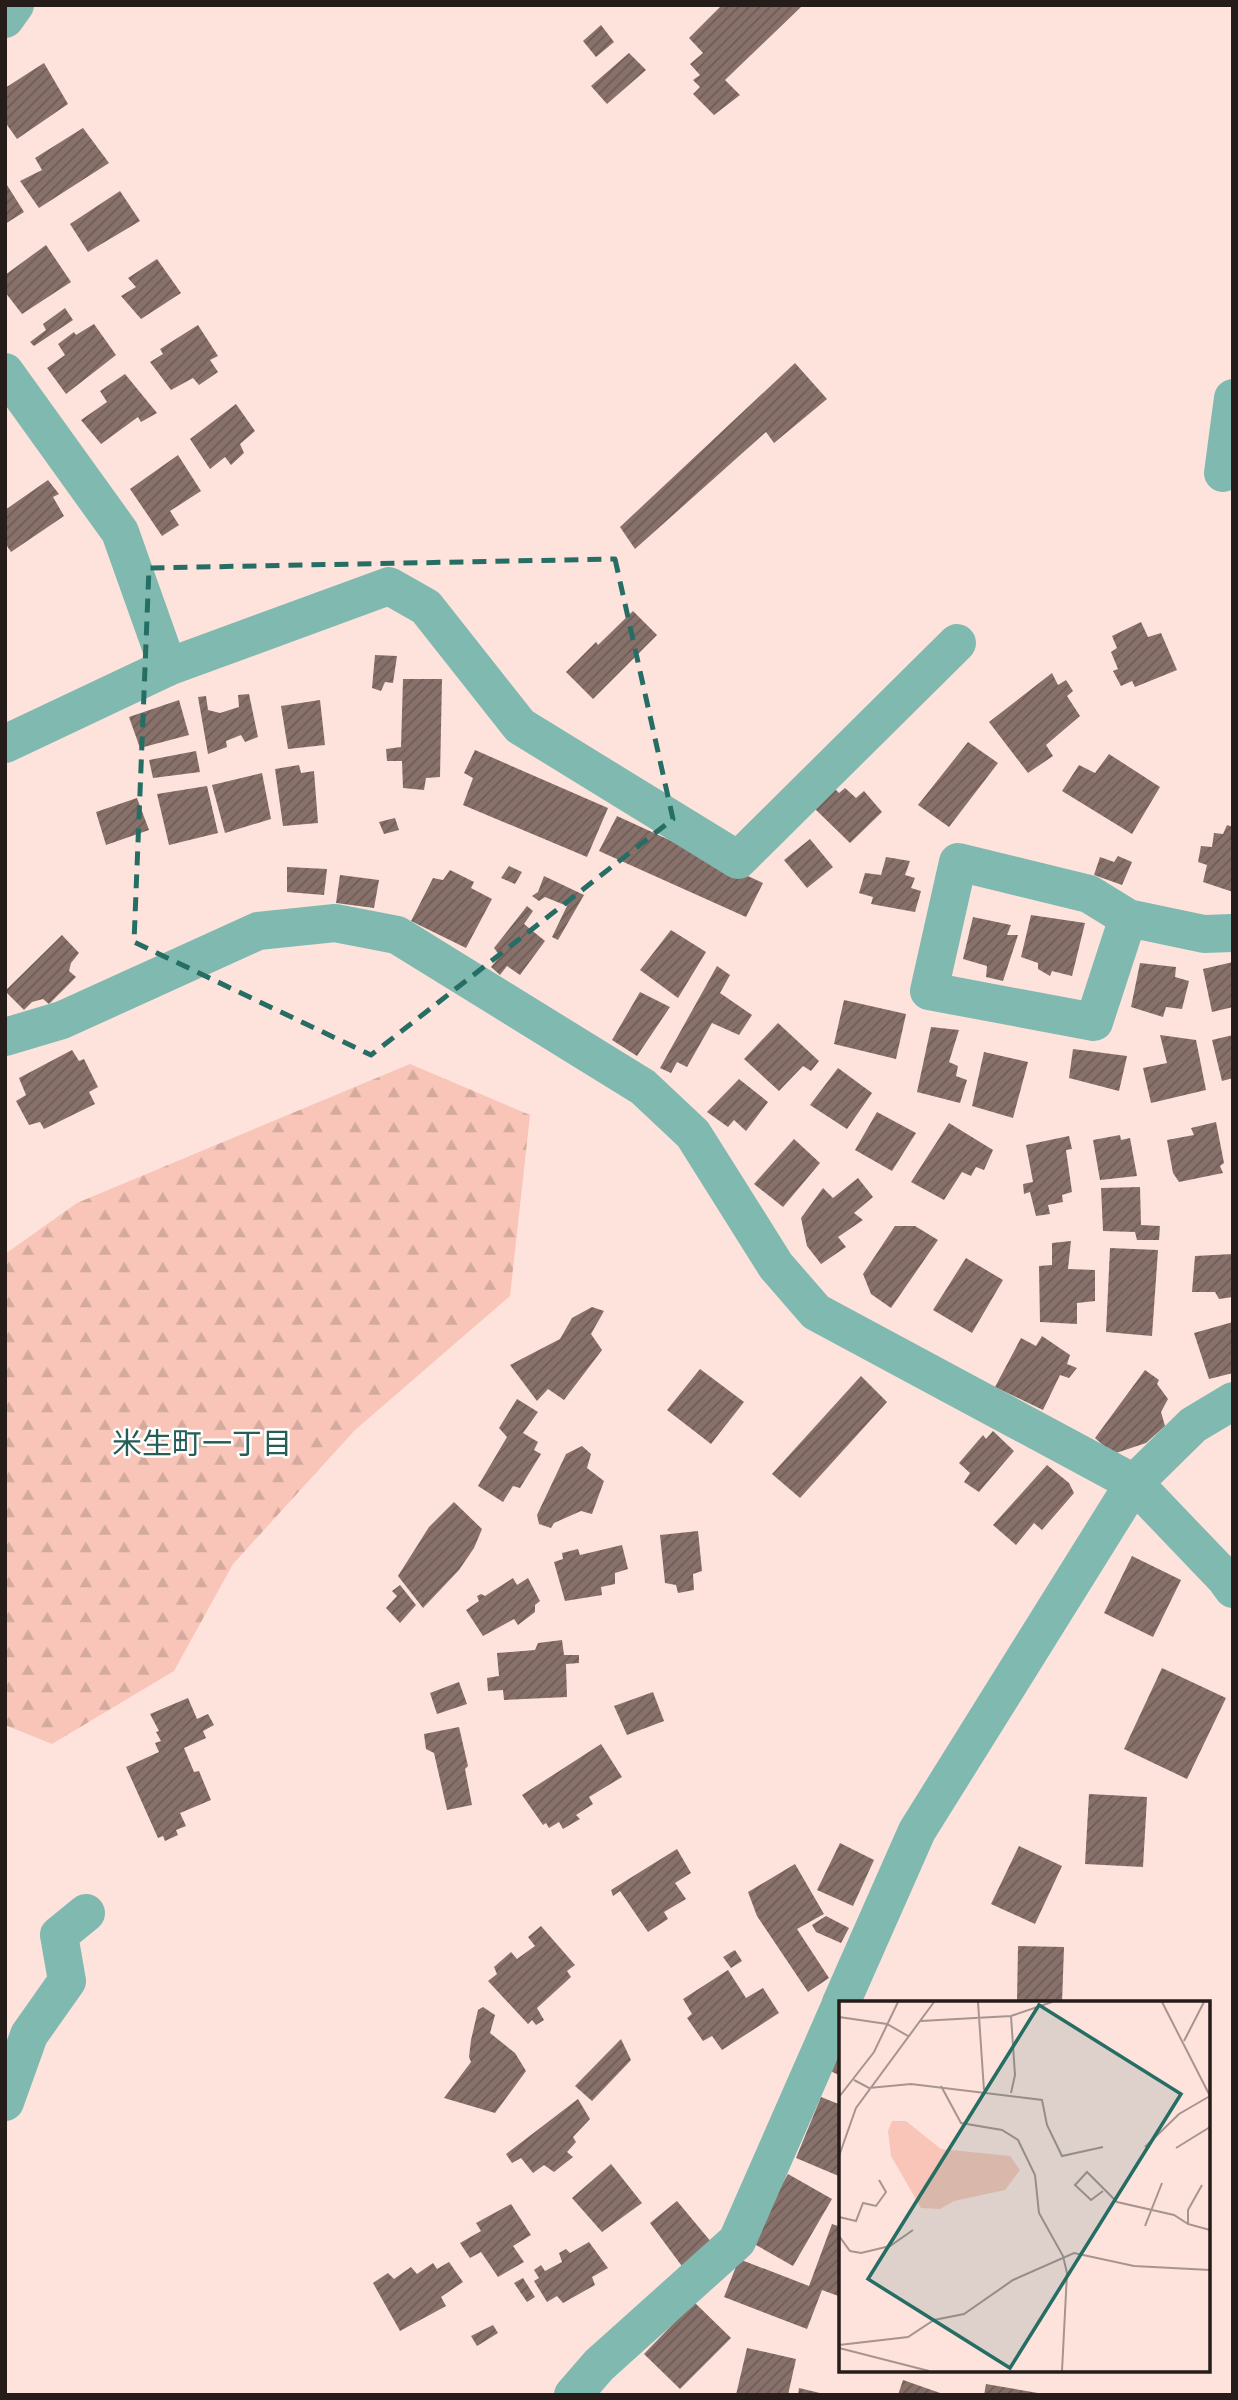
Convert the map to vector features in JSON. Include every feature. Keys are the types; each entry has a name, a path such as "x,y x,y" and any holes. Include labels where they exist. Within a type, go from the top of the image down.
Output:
{"street":[{"path":"5,19 15,5"},
{"path":"5,372 120,532 168,667"},
{"path":"1223,473 1233,398"},
{"path":"5,744 168,667 389,586 426,607 520,726 738,860 957,643"},
{"path":"1128,918 1094,1022 929,990 958,862 1089,894 1128,918 1204,934 1233,933"},
{"path":"5,1037 62,1020 258,931 335,923 397,935 643,1087 693,1134 776,1266 816,1312 1134,1483 1233,1589"},
{"path":"842,2001 917,1831 1134,1483 1193,1425 1233,1401"},
{"path":"5,2102 29,2035 67,1981 59,1935 86,1913"},
{"path":"573,2395 599,2365 737,2241 839,2008"}],"highlighted area":[{"path":"615,559 673,819 371,1055 134,942 149,568"}],"green space":[{"path":"410,1064 530,1115 510,1296 355,1430 233,1564 174,1671 52,1744 5,1725 5,1254 77,1203"}],"building":[{"path":"722,5 803,5 725,80 740,95 714,115 693,94 700,87 693,80 700,75 690,64 703,53 689,38"},
{"path":"601,25 614,42 596,57 583,41"},
{"path":"629,53 646,70 607,104 591,86"},
{"path":"44,63 68,104 17,139 5,122 5,88"},
{"path":"83,128 109,163 39,208 20,181 42,170 35,158"},
{"path":"7,185 24,212 5,224 5,186"},
{"path":"120,191 140,221 88,252 70,224"},
{"path":"46,245 71,282 22,314 5,292 5,275"},
{"path":"157,259 181,293 141,319 121,296 136,287 128,278"},
{"path":"65,308 73,320 34,346 30,342 46,330 43,324"},
{"path":"94,324 116,355 66,394 47,368 65,355 58,344 74,332 76,335"},
{"path":"198,325 218,356 210,360 218,372 199,385 193,378 171,390 150,362 163,354 160,349"},
{"path":"795,363 827,399 774,443 766,432 635,549 620,527"},
{"path":"125,374 157,413 141,422 138,417 101,444 81,420 107,402 100,391"},
{"path":"236,404 255,431 240,444 244,453 231,465 225,457 210,469 190,439"},
{"path":"178,455 201,491 170,511 179,525 162,536 130,489"},
{"path":"48,480 59,494 53,497 64,516 11,552 5,543 5,510"},
{"path":"633,611 657,635 593,699 566,672"},
{"path":"1141,622 1148,637 1161,633 1177,670 1135,687 1132,681 1121,686 1113,671 1118,669 1111,652 1117,648 1112,636"},
{"path":"375,655 397,656 393,683 385,682 381,691 372,688"},
{"path":"1052,673 1058,685 1066,680 1073,691 1067,696 1080,716 1046,745 1053,756 1028,773 989,722"},
{"path":"403,679 442,679 440,777 426,778 424,790 403,788 402,761 387,761 386,749 401,747"},
{"path":"249,694 258,737 245,742 241,735 226,741 227,747 208,754 198,697 206,696 208,710 220,713 239,707 238,695"},
{"path":"179,700 189,735 140,748 129,717"},
{"path":"320,700 325,745 288,749 281,706"},
{"path":"968,742 998,763 949,827 918,805"},
{"path":"475,750 608,808 587,857 463,805 473,778 464,773"},
{"path":"196,751 200,772 153,778 149,760"},
{"path":"1109,754 1160,787 1132,834 1062,791 1079,765 1095,773"},
{"path":"299,765 301,773 314,771 318,823 283,826 275,769"},
{"path":"262,773 271,819 225,833 212,785"},
{"path":"207,786 218,833 169,845 157,794"},
{"path":"834,788 839,793 845,788 856,798 864,791 882,812 850,843 814,808"},
{"path":"137,798 149,830 106,845 96,812"},
{"path":"617,816 763,883 746,917 599,851"},
{"path":"395,818 399,830 384,834 379,822"},
{"path":"1227,825 1233,827 1233,892 1203,882 1207,865 1198,862 1201,846 1212,847 1214,833 1223,834"},
{"path":"810,839 833,867 807,888 784,860"},
{"path":"1118,856 1132,862 1122,885 1094,875 1100,857 1114,862"},
{"path":"886,857 910,861 905,875 915,878 911,888 921,891 915,912 871,904 873,897 859,893 865,873 881,875"},
{"path":"509,866 522,872 515,884 501,878"},
{"path":"287,867 327,869 324,895 287,892"},
{"path":"450,870 474,882 471,888 492,899 466,948 411,921 433,878 443,880"},
{"path":"340,875 379,880 374,908 336,903"},
{"path":"544,876 584,895 558,940 552,937 567,906 545,897 539,901 532,896 538,892"},
{"path":"527,906 533,911 524,924 545,941 520,975 507,966 500,975 491,967 500,956 494,948"},
{"path":"1031,915 1085,923 1072,976 1052,971 1050,976 1038,969 1038,963 1021,957"},
{"path":"973,917 1011,925 1007,935 1018,935 1003,981 986,977 987,966 963,959"},
{"path":"671,930 706,952 678,998 640,970"},
{"path":"62,935 79,953 71,963 69,971 76,977 49,1004 43,999 32,1002 24,1010 5,991"},
{"path":"1233,962 1233,1007 1212,1012 1203,969"},
{"path":"1140,963 1176,967 1175,977 1189,981 1182,1009 1166,1007 1163,1017 1131,1007"},
{"path":"717,966 730,975 720,993 752,1015 739,1035 712,1023 687,1067 677,1062 671,1073 660,1068"},
{"path":"640,992 670,1007 637,1056 612,1040"},
{"path":"844,1000 906,1014 896,1059 834,1044"},
{"path":"778,1023 819,1061 811,1071 803,1066 779,1091 744,1059"},
{"path":"931,1027 959,1030 949,1062 958,1066 956,1076 967,1080 960,1103 917,1092"},
{"path":"1160,1035 1196,1040 1206,1090 1151,1103 1143,1068 1167,1063"},
{"path":"1233,1035 1233,1078 1222,1081 1212,1040"},
{"path":"1073,1049 1127,1056 1119,1091 1069,1078"},
{"path":"72,1050 79,1061 84,1059 98,1087 89,1092 95,1104 44,1129 40,1122 29,1125 16,1101 26,1095 19,1078"},
{"path":"984,1052 1028,1062 1013,1118 972,1106"},
{"path":"838,1068 872,1093 847,1129 810,1105"},
{"path":"739,1079 768,1102 746,1131 734,1120 728,1127 707,1112"},
{"path":"877,1112 916,1133 892,1171 855,1150"},
{"path":"1216,1122 1224,1163 1220,1166 1223,1173 1179,1182 1173,1173 1167,1140 1194,1135 1191,1128"},
{"path":"949,1123 993,1150 984,1170 976,1167 971,1176 962,1172 944,1200 911,1182"},
{"path":"1120,1135 1121,1140 1130,1138 1137,1176 1100,1180 1093,1140"},
{"path":"1069,1136 1072,1149 1066,1150 1072,1192 1062,1195 1063,1202 1048,1205 1050,1214 1036,1216 1030,1192 1024,1194 1023,1184 1033,1182 1026,1145"},
{"path":"794,1139 820,1163 783,1207 754,1184"},
{"path":"858,1178 873,1197 854,1213 863,1220 838,1237 846,1247 821,1264 807,1246 801,1218 823,1188 833,1198"},
{"path":"1140,1187 1141,1225 1160,1226 1159,1240 1137,1240 1135,1232 1103,1231 1101,1188"},
{"path":"895,1226 915,1226 938,1240 891,1308 871,1294 863,1274"},
{"path":"1071,1241 1068,1269 1095,1270 1095,1301 1077,1303 1077,1324 1040,1322 1039,1266 1052,1265 1052,1243"},
{"path":"1110,1248 1158,1250 1152,1336 1106,1332"},
{"path":"1233,1254 1233,1297 1219,1299 1215,1292 1192,1292 1195,1256"},
{"path":"966,1258 1003,1280 972,1333 933,1310"},
{"path":"592,1307 604,1311 591,1334 602,1350 564,1400 548,1389 537,1401 510,1365 560,1339 572,1318"},
{"path":"1233,1322 1233,1373 1209,1379 1194,1333"},
{"path":"1042,1336 1070,1355 1067,1364 1077,1368 1069,1378 1060,1375 1043,1410 995,1387 1021,1338 1036,1346"},
{"path":"700,1369 744,1402 711,1444 667,1410"},
{"path":"1145,1370 1159,1380 1157,1384 1168,1399 1161,1412 1165,1426 1146,1443 1113,1454 1095,1438"},
{"path":"861,1376 887,1402 800,1498 772,1474"},
{"path":"517,1399 538,1412 523,1433 538,1442 534,1450 541,1454 520,1488 513,1486 503,1502 478,1486 507,1437 499,1428"},
{"path":"993,1431 1014,1451 979,1492 964,1482 970,1473 959,1463 983,1435 986,1439"},
{"path":"582,1446 591,1454 587,1468 604,1481 592,1514 581,1511 554,1523 551,1528 539,1524 537,1515 566,1454"},
{"path":"1047,1465 1069,1483 1074,1493 1042,1530 1034,1523 1016,1545 993,1525"},
{"path":"454,1502 482,1529 474,1548 459,1570 423,1608 398,1576 429,1527"},
{"path":"698,1531 702,1571 693,1574 694,1590 678,1593 676,1585 665,1583 660,1535"},
{"path":"622,1545 628,1569 615,1573 615,1584 601,1587 602,1595 565,1601 554,1562 563,1559 562,1553 578,1549 580,1555"},
{"path":"1132,1556 1181,1580 1153,1637 1104,1613"},
{"path":"513,1578 517,1585 528,1578 540,1601 535,1605 535,1612 518,1625 514,1619 483,1636 466,1610 479,1601 477,1596 485,1596"},
{"path":"400,1585 416,1605 400,1623 386,1608 397,1596 392,1591"},
{"path":"562,1640 564,1655 579,1655 579,1663 566,1664 567,1697 504,1700 503,1690 488,1691 487,1678 499,1676 497,1653 535,1650 538,1643"},
{"path":"1162,1668 1226,1698 1187,1779 1124,1749"},
{"path":"459,1682 467,1704 437,1714 430,1693"},
{"path":"653,1692 664,1721 627,1735 614,1706"},
{"path":"188,1698 197,1719 208,1714 214,1725 203,1731 206,1738 184,1748 194,1772 199,1771 211,1800 180,1813 186,1826 176,1830 178,1835 165,1841 163,1836 158,1838 126,1767 159,1752 155,1743 161,1741 156,1732 159,1731 150,1714"},
{"path":"459,1727 468,1766 465,1769 472,1805 447,1810 434,1753 426,1749 424,1734"},
{"path":"601,1744 622,1777 589,1797 593,1804 576,1815 580,1819 563,1829 559,1822 549,1828 546,1823 543,1825 522,1795"},
{"path":"1089,1794 1147,1797 1143,1867 1085,1864"},
{"path":"840,1843 874,1860 853,1906 817,1890"},
{"path":"1019,1846 1062,1866 1035,1924 991,1904"},
{"path":"677,1849 691,1873 675,1883 686,1899 664,1912 668,1919 648,1932 620,1891 613,1896 611,1890"},
{"path":"795,1864 824,1914 797,1929 829,1978 808,1992 757,1916 748,1892"},
{"path":"826,1916 849,1928 841,1943 816,1932 812,1925"},
{"path":"541,1926 575,1965 567,1971 571,1977 537,2008 544,2020 536,2025 532,2020 528,2024 488,1981 497,1974 494,1967 511,1952 517,1959 535,1946 528,1937"},
{"path":"1018,1946 1064,1947 1062,2001 1017,2001"},
{"path":"735,1950 742,1961 731,1968 723,1957"},
{"path":"728,1970 746,1998 763,1988 779,2013 722,2050 712,2036 703,2041 687,2018 692,2014 683,1999"},
{"path":"483,2007 495,2015 490,2033 515,2053 526,2071 495,2113 444,2098 471,2062 471,2040 478,2010"},
{"path":"621,2039 631,2060 592,2101 575,2086"},
{"path":"839,2046 839,2075 828,2070"},
{"path":"821,2097 839,2104 839,2176 796,2158"},
{"path":"578,2099 590,2119 573,2137 576,2142 567,2152 573,2157 554,2172 544,2165 533,2173 521,2158 512,2163 506,2154"},
{"path":"611,2164 642,2203 602,2232 572,2198"},
{"path":"788,2174 832,2199 793,2266 749,2241"},
{"path":"677,2201 712,2243 684,2269 650,2223"},
{"path":"511,2204 531,2235 513,2246 524,2262 498,2277 481,2252 470,2258 460,2243 481,2231 476,2223"},
{"path":"832,2224 839,2226 839,2296 822,2290 807,2329 724,2297 739,2259 809,2286"},
{"path":"589,2242 608,2268 592,2277 595,2285 563,2303 557,2296 547,2302 534,2281 539,2278 534,2270 541,2265 545,2271 562,2262 559,2253 566,2249 570,2253"},
{"path":"449,2262 463,2282 441,2297 446,2306 400,2331 373,2283 388,2273 394,2279 411,2267 417,2274 433,2263 437,2269"},
{"path":"523,2278 535,2297 527,2302 514,2283"},
{"path":"694,2302 731,2338 680,2389 644,2354"},
{"path":"493,2325 498,2333 477,2346 471,2336"},
{"path":"747,2348 796,2359 788,2395 736,2395"},
{"path":"903,2380 943,2394 943,2395 898,2395"},
{"path":"986,2384 1038,2393 1038,2395 984,2395"},
{"path":"799,2388 824,2394 824,2395 798,2395"}],"district":[{"name":"米生町一丁目","path":"202,1443"}]}
